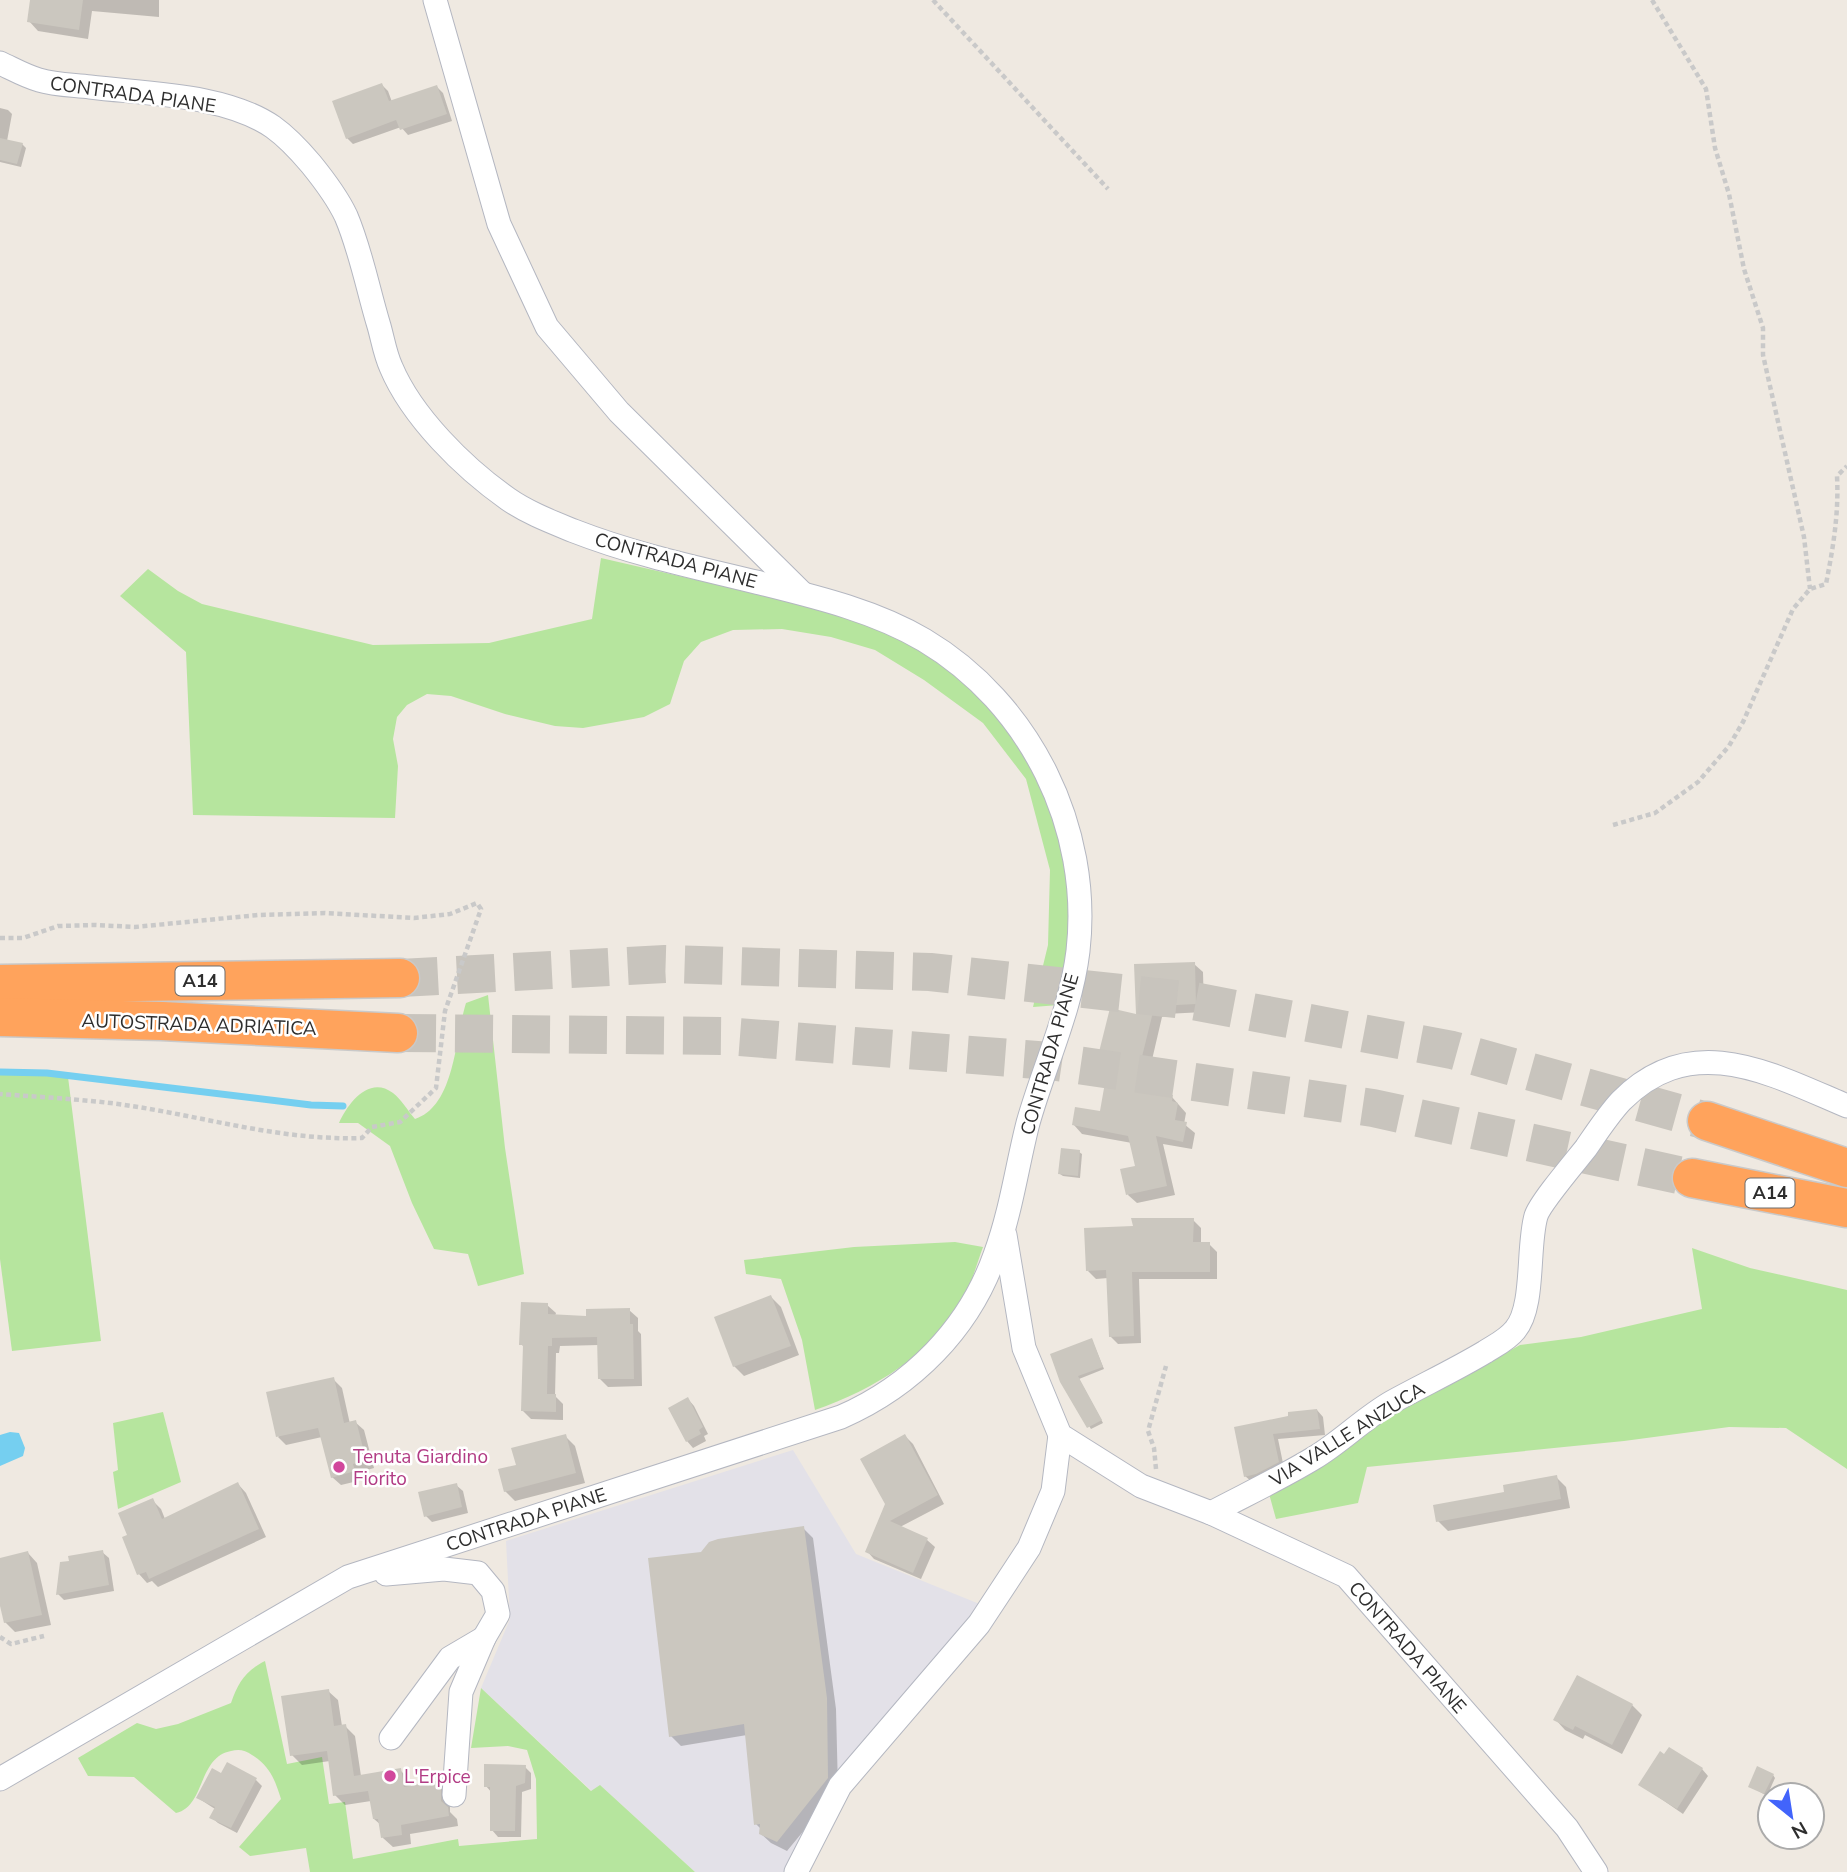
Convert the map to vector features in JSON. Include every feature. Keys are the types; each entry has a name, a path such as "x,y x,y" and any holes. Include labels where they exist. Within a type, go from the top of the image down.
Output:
{"highway":[{"name":"AUTOSTRADA ADRIATICA","path":"0,984 400,978"},
{"name":"AUTOSTRADA ADRIATICA","path":"0,1017 162,1020 398,1033"},
{"name":"A14","path":"1707,1121 1847,1168"},
{"name":"A14","path":"1692,1178 1847,1208"}],"street":[{"path":"435,0 499,224 547,327 618,412 802,593"},
{"name":"CONTRADA PIANE","path":"0,63 41,81 209,102 242,111 274,127 302,153 327,184 345,214 391,367 435,434 510,501 551,522 615,547 802,593 875,617 920,638 951,658 977,679 1006,709 1038,755 1060,803 1074,852 1080,896 1077,955 1072,983 1027,1128 1004,1228 983,1285 957,1327 916,1372 858,1410 348,1577 0,1779"},
{"name":"VIA VALLE ANZUCA","path":"1211,1513 1316,1457 1389,1404 1509,1338 1517,1328 1524,1309 1536,1215 1604,1122 1638,1087 1660,1074 1683,1066 1733,1063 1759,1069 1847,1106"},
{"name":"CONTRADA PIANE","path":"1004,1228 1024,1349 1060,1435 1141,1486 1211,1513 1346,1576 1567,1828 1597,1872"},
{"path":"796,1872 840,1786 979,1623 1029,1548 1054,1491 1060,1435"},
{"path":"348,1577 444,1569 478,1573 493,1591 498,1614 484,1638 461,1692 454,1795"},
{"path":"391,1738 450,1658 484,1638"}],"path":[{"path":"933,0 1108,189"},
{"path":"1652,0 1706,89 1715,148 1744,269 1763,328 1763,355 1804,537 1810,589"},
{"path":"1613,825 1655,813 1682,796 1729,746 1743,722 1793,609 1810,589 1826,584 1836,537 1839,499 1837,476 1847,466"},
{"path":"0,1094 118,1104 260,1132"},
{"path":"1151,1490 1156,1472 1154,1448 1148,1431 1166,1366"},
{"path":"0,1636 11,1644 44,1636"}],"shaded area":[{"path":"793,1450 856,1554 982,1605 790,1872 695,1872 601,1786 592,1791 481,1688 510,1619 506,1541"}],"green space":[{"path":"601,558 818,608 913,640 983,692 1046,786 1077,916 1059,1005 1033,1007 1048,945 1050,870 1026,779 983,723 924,680 875,650 831,637 782,629 733,630 701,642 684,661 670,704 644,717 583,728 555,726 505,714 451,696 427,694 407,705 397,717 393,739 398,766 395,818 193,815 186,652 120,596 148,569 178,591 202,604 373,645 489,643 592,619"},
{"path":"488,995 505,1148 524,1274 478,1286 468,1254 434,1249 412,1203 390,1146 358,1123 339,1123 360,1094 376,1087 393,1093 415,1119 428,1112 446,1086 466,1003"},
{"path":"0,1073 68,1077 101,1341 12,1351 0,1259"},
{"path":"955,1242 983,1247 967,1292 951,1318 935,1337 900,1368 859,1392 815,1410 802,1340 781,1279 746,1274 744,1260 854,1247"},
{"path":"1692,1248 1750,1268 1847,1290 1847,1469 1786,1428 1729,1427 1624,1441 1367,1467 1358,1503 1276,1519 1268,1490 1335,1447 1520,1345 1581,1337 1702,1309"},
{"path":"163,1412 181,1482 118,1509 113,1472 118,1470 113,1423"},
{"path":"265,1661 287,1764 322,1757 329,1804 345,1802 353,1859 458,1839 459,1846 537,1839 536,1779 527,1750 508,1746 471,1748 481,1688 591,1791 600,1785 695,1872 310,1872 306,1848 250,1856 239,1847 281,1799 268,1769 247,1752 234,1750 220,1755 207,1772 192,1802 176,1813 134,1777 88,1776 78,1758 137,1723 156,1729 178,1724 231,1703 243,1678"}],"water":[{"path":"19,1433 25,1448 23,1456 0,1466 0,1435"}],"building":[{"path":"30,0 83,0 79,30 27,22"},
{"path":"382,83 389,101 437,85 447,114 400,130 396,120 346,139 332,101"},
{"path":"0,138 23,143 17,164 0,160"},
{"path":"1195,962 1196,1004 1154,1008 1138,1073 1152,1075 1149,1091 1173,1095 1172,1101 1178,1103 1175,1120 1187,1122 1183,1142 1156,1136 1167,1186 1126,1195 1120,1169 1135,1166 1128,1136 1072,1125 1075,1107 1100,1111 1110,1054 1099,1052 1110,1008 1136,1014 1134,964"},
{"path":"1061,1148 1080,1150 1078,1176 1058,1174"},
{"path":"1131,1218 1194,1218 1193,1242 1210,1242 1210,1272 1132,1272 1134,1336 1109,1337 1106,1270 1086,1271 1084,1228 1133,1226"},
{"path":"771,1295 791,1346 733,1367 714,1317"},
{"path":"521,1302 548,1303 548,1314 586,1316 586,1309 630,1308 634,1379 598,1379 597,1337 552,1338 552,1346 548,1346 547,1394 556,1394 556,1412 521,1411"},
{"path":"1092,1338 1103,1367 1078,1376 1102,1420 1087,1428 1060,1382 1050,1354"},
{"path":"334,1377 344,1423 356,1420 366,1460 353,1464 355,1471 331,1478 318,1428 276,1437 266,1392"},
{"path":"688,1397 703,1427 699,1430 701,1434 686,1442 668,1408"},
{"path":"1317,1409 1320,1429 1273,1434 1279,1462 1244,1477 1234,1427 1288,1416 1288,1412"},
{"path":"566,1434 576,1473 504,1492 498,1469 516,1465 511,1448"},
{"path":"905,1434 938,1495 890,1521 928,1538 913,1573 865,1552 885,1504 860,1459"},
{"path":"1557,1475 1561,1499 1436,1522 1433,1505 1504,1492 1503,1485"},
{"path":"238,1482 259,1529 149,1579 146,1572 137,1575 122,1537 127,1535 118,1513 153,1498 162,1519"},
{"path":"457,1483 462,1507 424,1517 418,1492"},
{"path":"804,1526 827,1698 828,1778 777,1842 759,1834 760,1824 754,1825 744,1724 669,1737 648,1558 701,1552 709,1542 718,1539"},
{"path":"103,1550 109,1585 56,1595 60,1562 69,1561 68,1556"},
{"path":"28,1551 42,1615 4,1623 0,1606 0,1558"},
{"path":"1577,1675 1633,1704 1612,1745 1575,1726 1573,1730 1553,1720"},
{"path":"329,1689 334,1726 346,1724 354,1776 401,1768 404,1787 441,1780 441,1801 448,1807 449,1816 401,1825 402,1835 381,1838 378,1819 373,1819 368,1791 333,1796 327,1751 290,1756 281,1696"},
{"path":"1669,1747 1703,1768 1677,1809 1638,1785 1660,1751 1664,1754"},
{"path":"227,1762 257,1778 231,1828 209,1818 215,1807 196,1798 212,1768 221,1773"},
{"path":"484,1764 526,1765 525,1783 516,1786 515,1831 490,1831 490,1787 484,1787"},
{"path":"1757,1766 1774,1774 1770,1781 1756,1781 1756,1790 1748,1787"}],"waterway":[{"path":"0,1072 47,1073 311,1105 343,1106"}],"tunnel":[{"path":"400,978 665,964 930,972 1193,1001 1452,1050 1707,1121"},
{"path":"398,1033 725,1036 1050,1061 1373,1108 1692,1178"}],"place":[{"name":"Tenuta Giardino Fiorito","path":"339,1467"},
{"name":"L'Erpice","path":"390,1776"}]}
